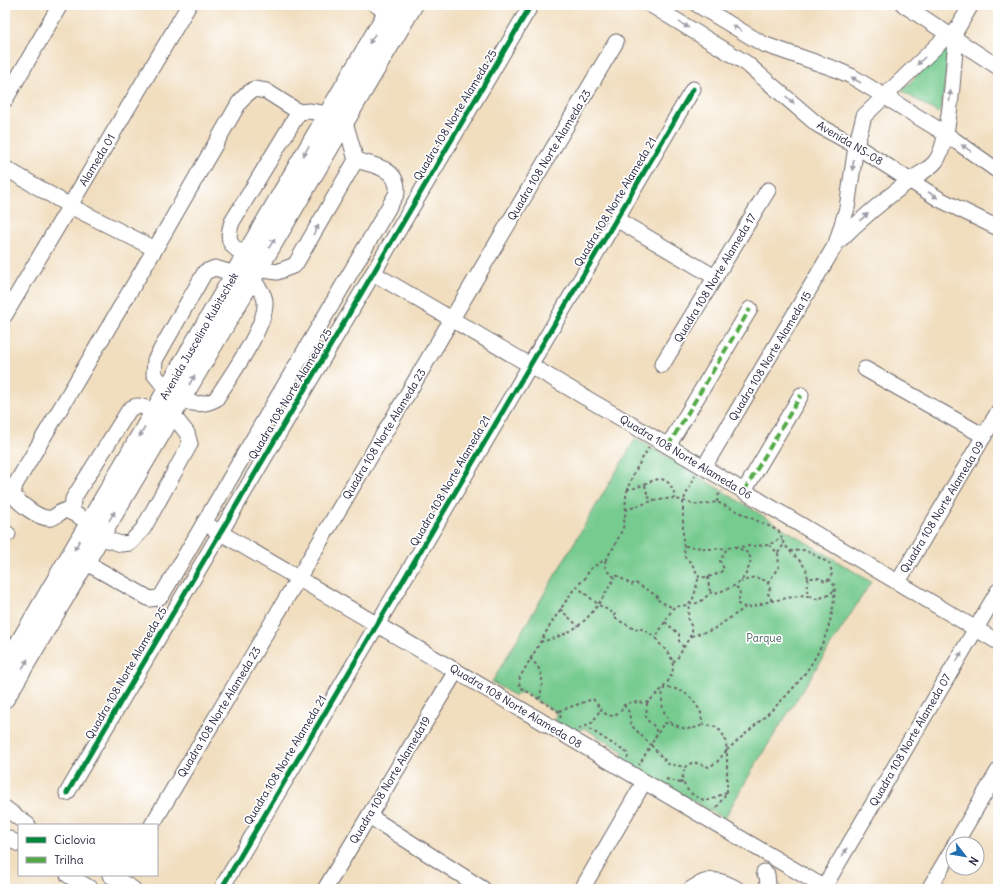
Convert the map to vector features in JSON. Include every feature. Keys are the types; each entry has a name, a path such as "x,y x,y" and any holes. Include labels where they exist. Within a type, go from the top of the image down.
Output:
{"main road":[{"name":"Avenida Juscelino Kubitschek","path":"247,269 345,122 413,5"},
{"name":"Avenida Juscelino Kubitschek","path":"5,668 94,530 247,269 385,7"},
{"name":"Avenida Juscelino Kubitschek","path":"5,698 85,562 94,530"}],"street":[{"path":"5,100 60,5"},
{"name":"Alameda 01","path":"5,316 188,5"},
{"name":"Quadra 108 Norte Alameda 25","path":"67,793 531,5"},
{"name":"Avenida NS-08","path":"651,5 746,63 818,125 856,146 939,199 998,228"},
{"path":"698,5 763,44 851,76 946,134 998,171"},
{"path":"904,5 998,67"},
{"path":"836,244 847,208 856,146 864,116 953,36 971,5"},
{"path":"836,244 865,216 910,180 929,168 936,160 946,134 953,36"},
{"name":"Quadra 108 Norte Alameda 23","path":"153,824 616,42"},
{"name":"Quadra 108 Norte Alameda 21","path":"224,884 693,88"},
{"path":"94,530 72,513 62,511 53,518 38,515 16,500 13,494 15,485 155,249 239,103 254,89 266,91 299,112 309,110 328,114"},
{"path":"72,513 73,499 129,410 140,405 196,405 207,403 216,399 260,327 265,303 263,296 230,243 228,234 232,222 299,112"},
{"path":"169,404 154,374 155,360 205,272 215,268 277,272 295,265 356,160 345,122"},
{"path":"85,562 150,599 158,598 162,595 397,193 396,179 392,174 356,160"},
{"path":"5,168 70,206 155,249"},
{"name":"Quadra 108 Norte Alameda 17","path":"662,365 768,190"},
{"path":"397,193 414,202"},
{"path":"616,219 715,277"},
{"name":"Quadra 108 Norte Alameda 15","path":"700,471 836,244"},
{"name":"Quadra 108 Norte Alameda 06","path":"372,273 668,446 700,471 744,491 998,642"},
{"path":"668,446 750,309"},
{"path":"866,368 984,436"},
{"path":"744,491 801,395"},
{"name":"Avenida Juscelino Kubitschek","path":"94,530 120,544 130,544 143,529 190,444 187,433 169,404"},
{"name":"Quadra 108 Norte Alameda 09","path":"898,582 998,412"},
{"name":"Quadra 108 Norte Alameda 08","path":"204,523 456,671 644,776 825,888"},
{"name":"Quadra 108 Norte Alameda 07","path":"825,888 998,591"},
{"name":"Quadra 108 Norte Alameda19","path":"325,889 456,671"},
{"path":"960,836 998,771"},
{"path":"582,889 644,776"},
{"path":"5,808 27,824"},
{"path":"369,816 483,889"},
{"path":"5,836 18,843"},
{"path":"929,889 945,862"},
{"path":"764,872 767,874 768,885 765,889"},
{"path":"70,876 91,889"},
{"path":"112,876 132,889"},
{"path":"691,889 703,882 714,880 723,881 737,889"}],"path":[{"path":"650,447 626,489 624,499 626,510 623,528 604,563 606,569 615,577 616,575 632,585 634,582 657,596 656,599 673,608 694,604 702,601 712,592 715,593 736,587 747,571 751,559 748,553 736,546"},
{"path":"699,577 692,564 685,557 684,501 700,471"},
{"path":"626,489 645,485 655,479 665,480 673,489 675,495 673,498"},
{"path":"645,485 648,497 656,500"},
{"path":"717,502 718,496 723,490"},
{"path":"626,510 656,500 673,498 698,505 717,502 779,531 784,544 806,569 808,578 805,589 812,597"},
{"path":"685,546 711,549 736,546 769,545 779,539 782,540"},
{"path":"768,583 779,566 778,553 784,544"},
{"path":"769,545 778,553"},
{"path":"699,577 722,572 724,568 720,561 727,548"},
{"path":"790,551 806,550 830,564 832,574 826,582 820,578 808,578"},
{"path":"564,723 558,711 525,691 518,682 530,658 576,586 584,580 590,569 606,559"},
{"path":"708,576 709,589 712,592"},
{"path":"540,642 555,638 588,619 599,605 615,577"},
{"path":"673,662 678,659 691,636 692,628 688,619 689,604 694,598 695,586 699,577"},
{"path":"740,582 754,577 763,579 768,583 770,588 768,594 771,597 771,601"},
{"path":"624,705 629,712 631,725 668,764 685,767 693,762 709,767 717,762 727,750 781,703 816,657 830,626 835,586 829,579"},
{"path":"576,586 599,605 615,614 613,617 636,630 638,627 656,637 658,644 668,653 673,662 671,675 664,688 662,696 663,711 671,723 677,727 686,729 704,725 712,725 719,728 724,736 727,750 726,792 714,813"},
{"path":"736,587 740,594 738,604 745,608"},
{"path":"691,636 712,630 745,608 761,605 771,601 804,595 820,599 835,589"},
{"path":"656,637 673,608"},
{"path":"560,609 578,626"},
{"path":"665,622 679,634 679,641 684,648"},
{"path":"530,658 539,667 543,676 540,699"},
{"path":"657,734 654,726 646,718 647,704 664,688 673,687 691,697 702,714 704,725"},
{"path":"558,711 593,699 600,710 607,715 614,716 621,711 624,705 632,702 647,704"},
{"path":"574,728 579,729 593,722 600,710"},
{"path":"638,766 664,723 671,723"},
{"path":"585,726 626,753 629,760"},
{"path":"633,763 638,766 644,776"},
{"path":"681,784 685,767"},
{"path":"661,777 684,784 687,791 698,797 709,800 726,792"}],"green space":[{"path":"946,46 949,48 941,111 938,113 902,91"},
{"name":"Parque","path":"636,438 871,582 757,762 724,819 623,760 622,751 584,728 575,732 556,721 556,712 522,692 515,696 492,682"}],"marked path":[{"path":"668,446 750,309"},
{"path":"744,491 801,395"}],"cycle path":[{"path":"67,793 531,5"},
{"path":"224,884 693,89"}]}
